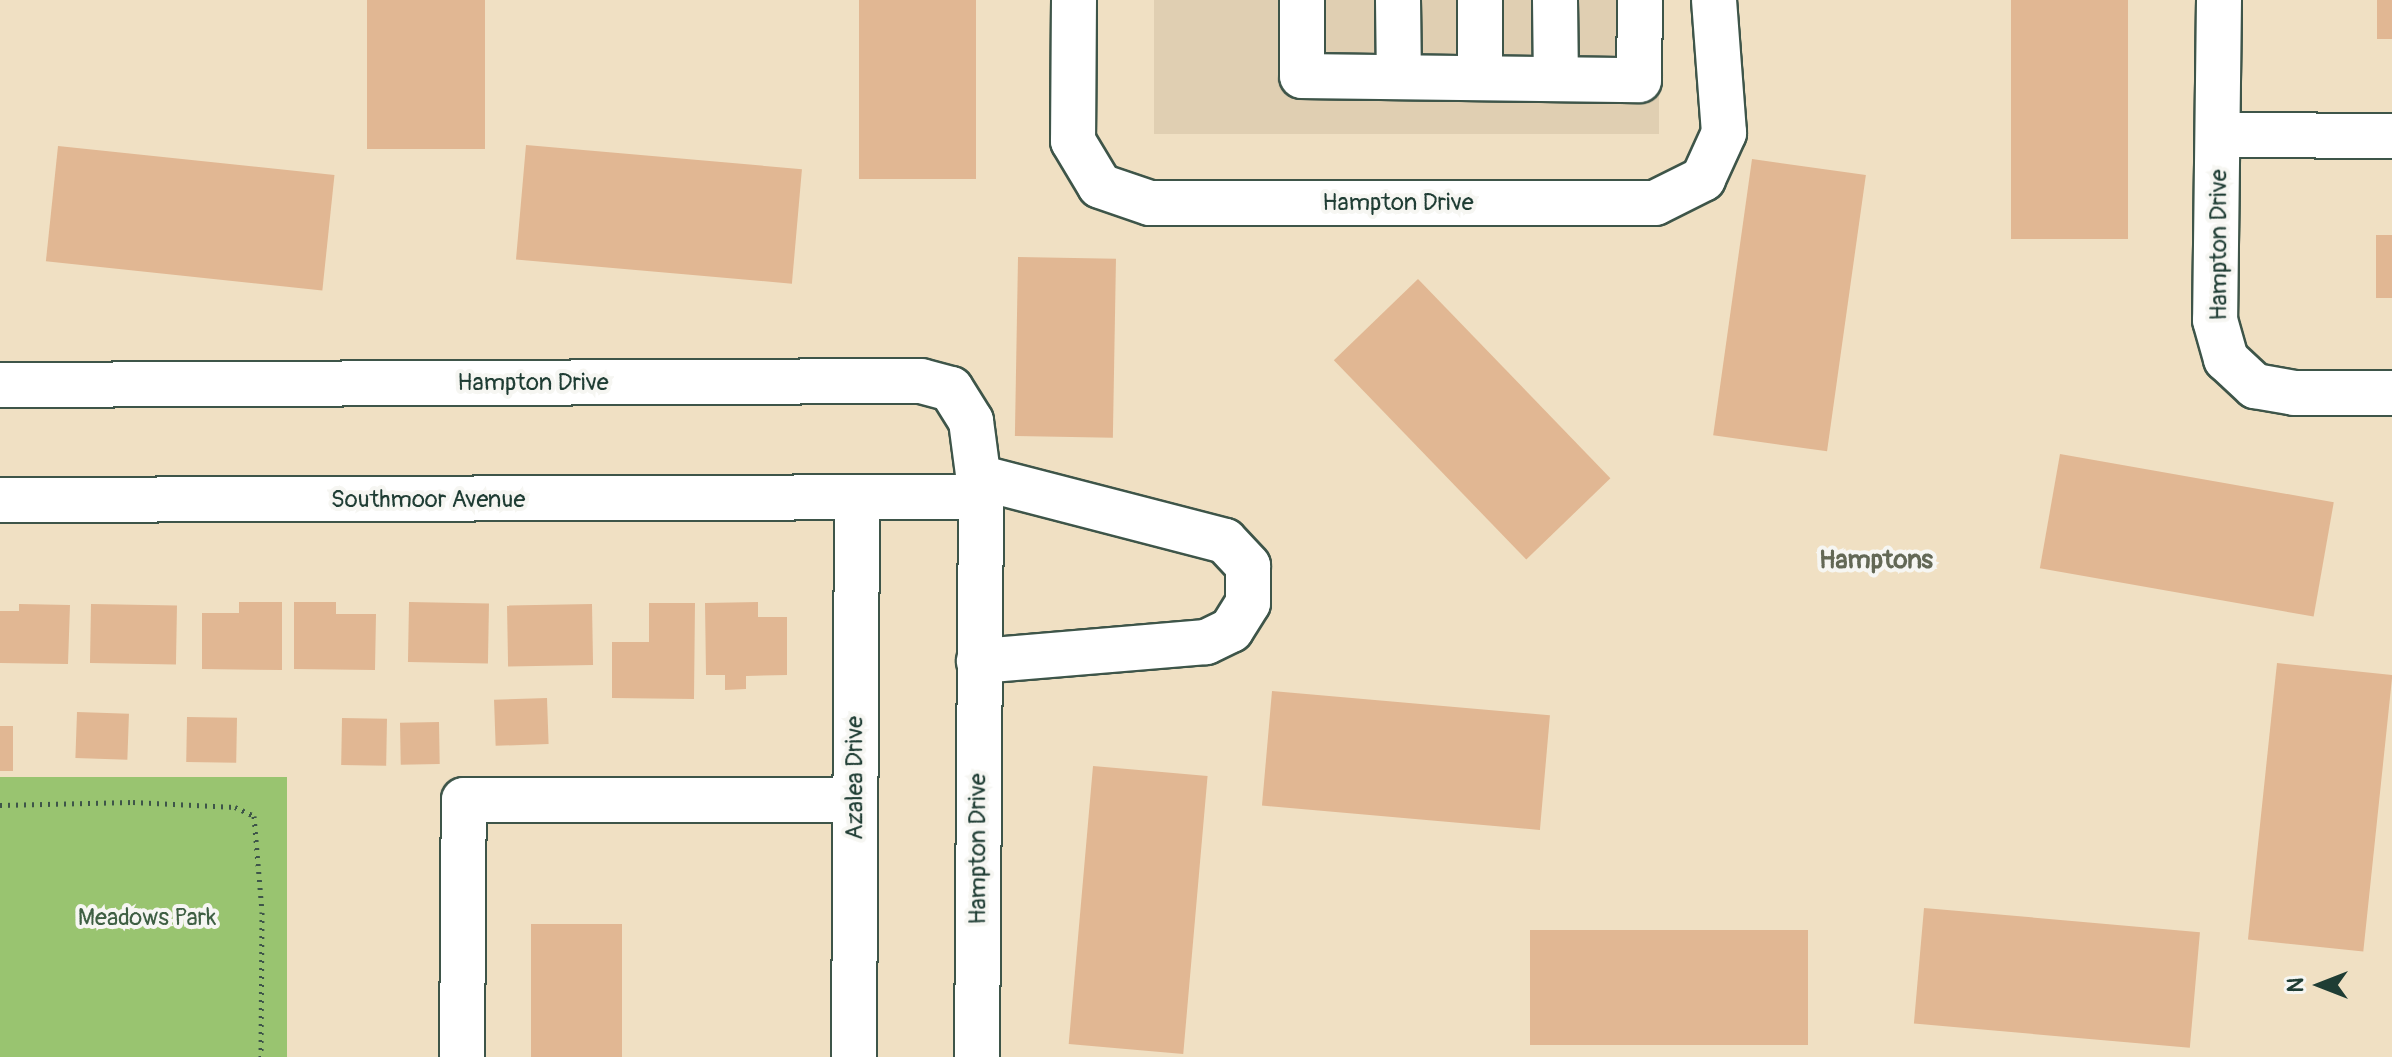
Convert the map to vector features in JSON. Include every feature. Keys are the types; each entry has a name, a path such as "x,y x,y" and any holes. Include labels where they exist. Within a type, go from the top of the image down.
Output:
{"street":[{"name":"Hampton Drive","path":"1074,0 1073,141 1100,186 1150,203 1655,203 1703,179 1724,133 1714,0"},
{"path":"1302,0 1302,76 1639,80 1640,0"},
{"path":"1398,0 1399,77"},
{"path":"1480,0 1480,78"},
{"path":"1555,0 1556,79"},
{"name":"Hampton Drive","path":"2219,0 2215,320 2226,359 2255,386 2294,393 2392,393"},
{"path":"2219,135 2392,136"},
{"name":"Hampton Drive","path":"0,385 921,381 951,389 971,421 979,487 977,1057"},
{"path":"857,499 979,487 1225,541 1248,566 1248,603 1231,630 1206,642 979,661"},
{"name":"Southmoor Avenue","path":"0,500 857,499"},
{"name":"Azalea Drive","path":"854,1057 857,499"},
{"path":"462,1057 464,800 855,800"}],"path":[{"path":"0,805 148,803 235,807 254,816 262,912 261,1057"}],"shaded area":[{"path":"1154,0 1659,0 1659,134 1154,134"}],"green space":[{"name":"Meadows Park","path":"0,777 287,777 287,1057 0,1057"}],"building":[{"path":"367,0 485,0 485,149 367,149"},
{"path":"859,0 976,0 976,179 859,179"},
{"path":"2011,0 2128,0 2128,239 2011,239"},
{"path":"2377,0 2392,0 2392,39 2377,39"},
{"path":"526,145 802,169 792,284 516,260"},
{"path":"58,146 334,175 322,290 46,261"},
{"path":"1752,159 1866,175 1827,451 1713,435"},
{"path":"2376,235 2392,235 2392,298 2376,298"},
{"path":"1018,257 1116,259 1113,438 1015,436"},
{"path":"1418,279 1610,478 1526,560 1334,360"},
{"path":"2060,454 2334,502 2314,617 2040,568"},
{"path":"239,602 282,602 282,670 202,669 202,613 239,613"},
{"path":"294,602 336,602 336,614 376,614 375,670 294,669"},
{"path":"409,602 489,603 488,663 408,662"},
{"path":"758,602 758,617 787,617 787,675 746,676 746,689 725,690 725,675 706,675 705,603"},
{"path":"649,603 695,603 694,699 612,698 612,642 649,642"},
{"path":"19,604 70,605 68,664 0,663 0,611 19,611"},
{"path":"91,604 177,606 176,664 90,663"},
{"path":"592,604 593,665 508,666 507,605"},
{"path":"2277,663 2392,675 2363,952 2248,939"},
{"path":"1272,691 1550,715 1540,830 1262,806"},
{"path":"547,698 549,744 496,746 494,700"},
{"path":"77,712 129,714 127,760 75,758"},
{"path":"187,717 237,718 236,763 186,762"},
{"path":"342,718 387,719 386,766 341,765"},
{"path":"439,722 440,764 401,765 400,723"},
{"path":"0,726 13,726 13,771 0,771"},
{"path":"1093,766 1208,776 1183,1054 1069,1044"},
{"path":"1924,908 2200,932 2190,1048 1914,1024"},
{"path":"531,924 622,924 622,1057 531,1057"},
{"path":"1530,930 1808,930 1808,1045 1530,1045"}],"district":[{"name":"Hamptons","path":"1876,561"}]}
